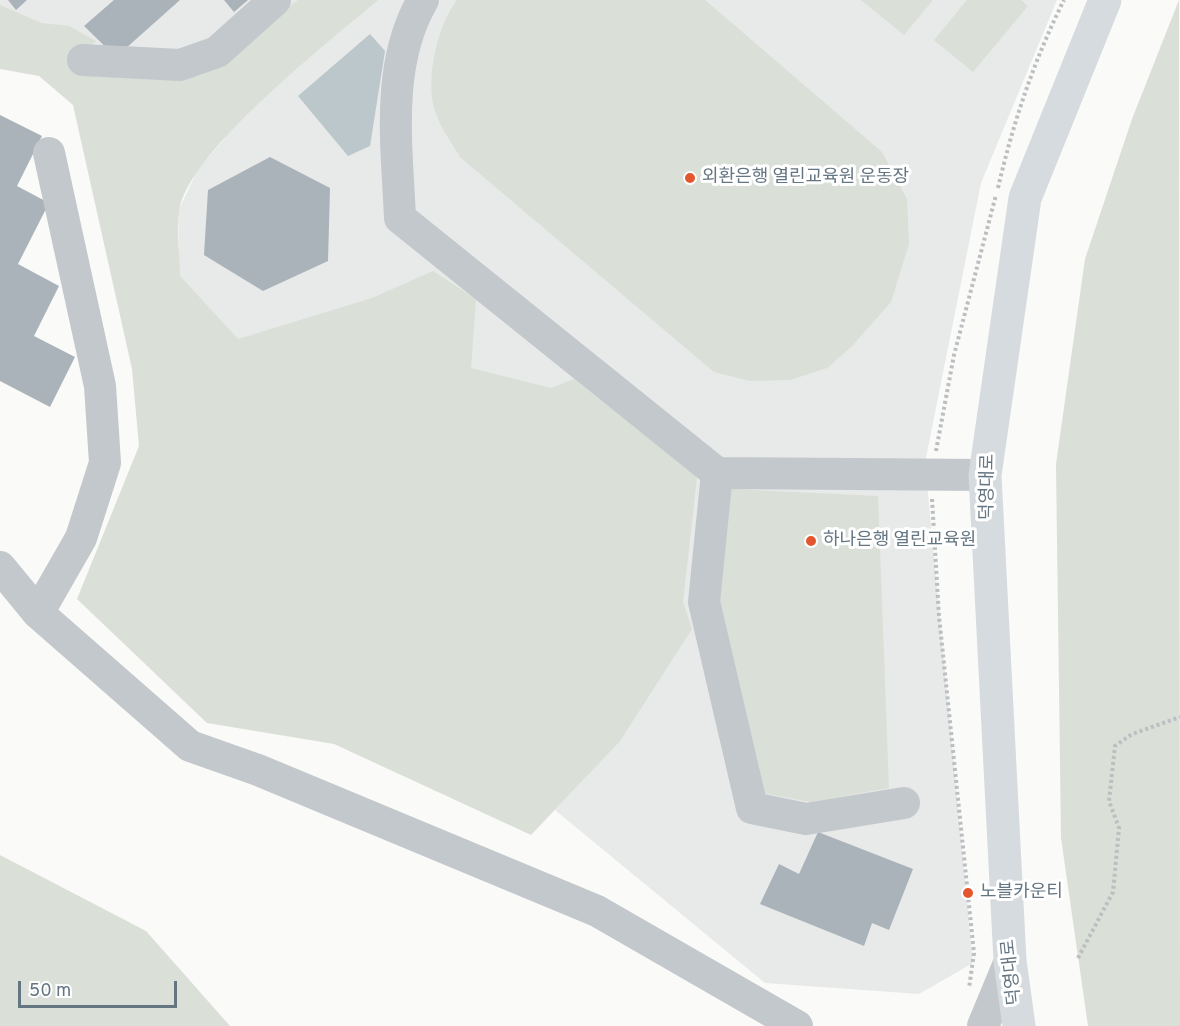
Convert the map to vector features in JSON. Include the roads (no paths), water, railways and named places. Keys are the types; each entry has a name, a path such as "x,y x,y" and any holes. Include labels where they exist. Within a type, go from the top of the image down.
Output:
{"main road":[{"name":"덕영대로","path":"1019,1026 1010,961 985,475 1025,198 1105,0"}],"street":[{"path":"83,60 180,65 217,52 275,0"},
{"path":"423,0 411,21 395,95 400,218 717,473 985,475"},
{"path":"38,613 81,538 105,463 100,386 49,153"},
{"path":"717,473 704,602 752,808 806,819 904,803"},
{"path":"0,567 38,613 190,746 258,770 597,911 796,1026"},
{"path":"983,1026 1010,961"}],"place":[{"name":"외환은행 열린교육원 운동장","path":"690,178"},
{"name":"하나은행 열린교육원","path":"811,541"},
{"name":"노블카운티","path":"968,893"}]}
